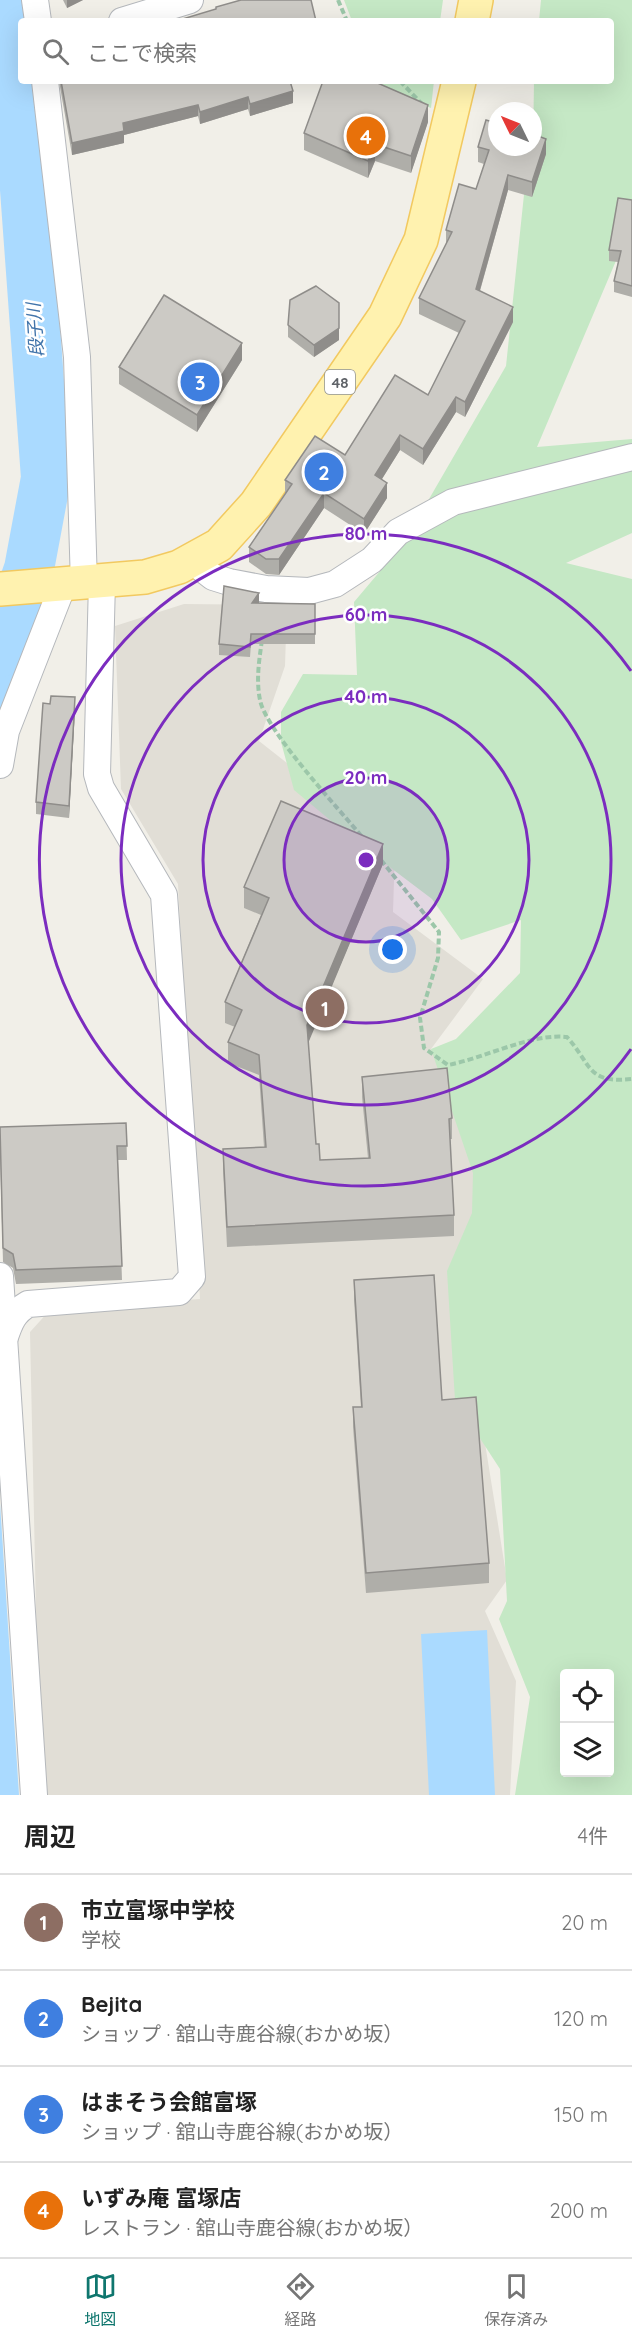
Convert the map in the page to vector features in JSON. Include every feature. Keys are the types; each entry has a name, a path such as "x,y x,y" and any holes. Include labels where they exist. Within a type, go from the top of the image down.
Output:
{"main road":[{"path":"473,18 476,0"},
{"name":"48","path":"0,589 83,584 145,577 179,567 219,545 256,504 385,316 421,240 458,84"}],"street":[{"path":"35,0 38,18"},
{"path":"132,18 190,0"},
{"path":"5,1337 11,1320 19,1309 28,1304 168,1294 178,1292 192,1277 164,895 101,788 97,774 83,584 77,357 45,84"},
{"path":"191,560 213,577 266,589 309,591 335,584 372,560 398,532 453,502 632,457"},
{"path":"0,765 6,731 83,584"},
{"path":"0,1276 34,1795"}],"path":[{"path":"338,0 346,18"},
{"path":"403,84 428,110"},
{"path":"266,589 257,673 261,703 274,728 366,841"},
{"path":"380,859 439,932 438,958 420,1018 424,1048 447,1065 473,1060 550,1035 567,1037 581,1052 590,1070 600,1078 632,1079"}],"shaded area":[{"path":"184,604 287,605 285,666 259,741 395,848 393,912 483,979 431,1049 506,1174 484,1437 507,1580 485,1611 516,1681 510,1795 40,1795 30,1332 50,1310 200,1299 178,884 121,789 115,626"}],"green space":[{"path":"344,0 443,0 440,18 351,18"},
{"path":"541,0 632,0 632,223 537,447 632,439 632,533 566,563 632,579 632,1795 515,1795 530,1697 499,1619 507,1601 500,1469 455,1400 447,1271 472,1213 473,1173 431,1049 456,1039 520,973 521,920 461,940 432,899 354,840 294,790 281,742 281,712 303,674 357,675 354,602 403,544 506,366 528,156 542,156 542,102 534,102 534,84 614,84 614,18 539,18"},
{"path":"370,84 434,84 431,108"}],"water":[{"path":"27,635 0,737 0,636"},
{"path":"0,1503 19,1795 0,1795"},
{"path":"487,1630 495,1795 429,1795 421,1634"}],"building":[{"path":"241,0 311,0 315,18 186,18 216,9 216,7"},
{"path":"62,84 291,84 293,91 250,104 248,97 200,112 198,105 123,123 124,131 72,143"},
{"path":"322,84 380,84 428,105 411,156 375,144 368,161 304,133"},
{"path":"486,120 488,121 488,150 478,147"},
{"path":"542,137 546,139 542,151"},
{"path":"488,153 488,156 540,156 532,182 508,175 476,289 513,307 465,402 456,397 423,449 400,435 375,475 387,483 364,519 324,493 279,559 266,559 249,547 292,484 285,480 315,436 345,455 395,375 428,395 465,321 419,298 452,232 446,230 459,184 476,189"},
{"path":"618,198 632,200 632,286 614,281 621,251 609,250"},
{"path":"316,286 339,303 339,328 314,345 288,325 290,300"},
{"path":"164,295 242,343 197,415 119,367"},
{"path":"224,586 259,593 252,603 315,604 315,634 251,634 250,647 219,644"},
{"path":"51,696 75,697 69,806 36,802 43,703 50,704"},
{"path":"281,801 383,844 307,1025 316,1144 319,1144 320,1160 370,1158 362,1077 447,1068 452,1118 449,1119 454,1215 227,1227 223,1149 266,1147 259,1055 228,1042 242,1010 225,1002 269,898 244,887"},
{"path":"126,1123 127,1146 117,1146 122,1266 16,1270 13,1254 3,1248 0,1127"},
{"path":"434,1275 442,1400 476,1397 489,1563 366,1573 353,1407 362,1407 354,1280"}],"waterway":[{"name":"段子川","path":"0,3 22,148 46,478 29,569 0,652"}],"place":[{"name":"いずみ庵 富塚店","path":"366,136"},
{"name":"はまそう会館富塚","path":"200,382"},
{"name":"Bejita","path":"324,472"},
{"name":"市立富塚中学校","path":"325,1008"}]}
